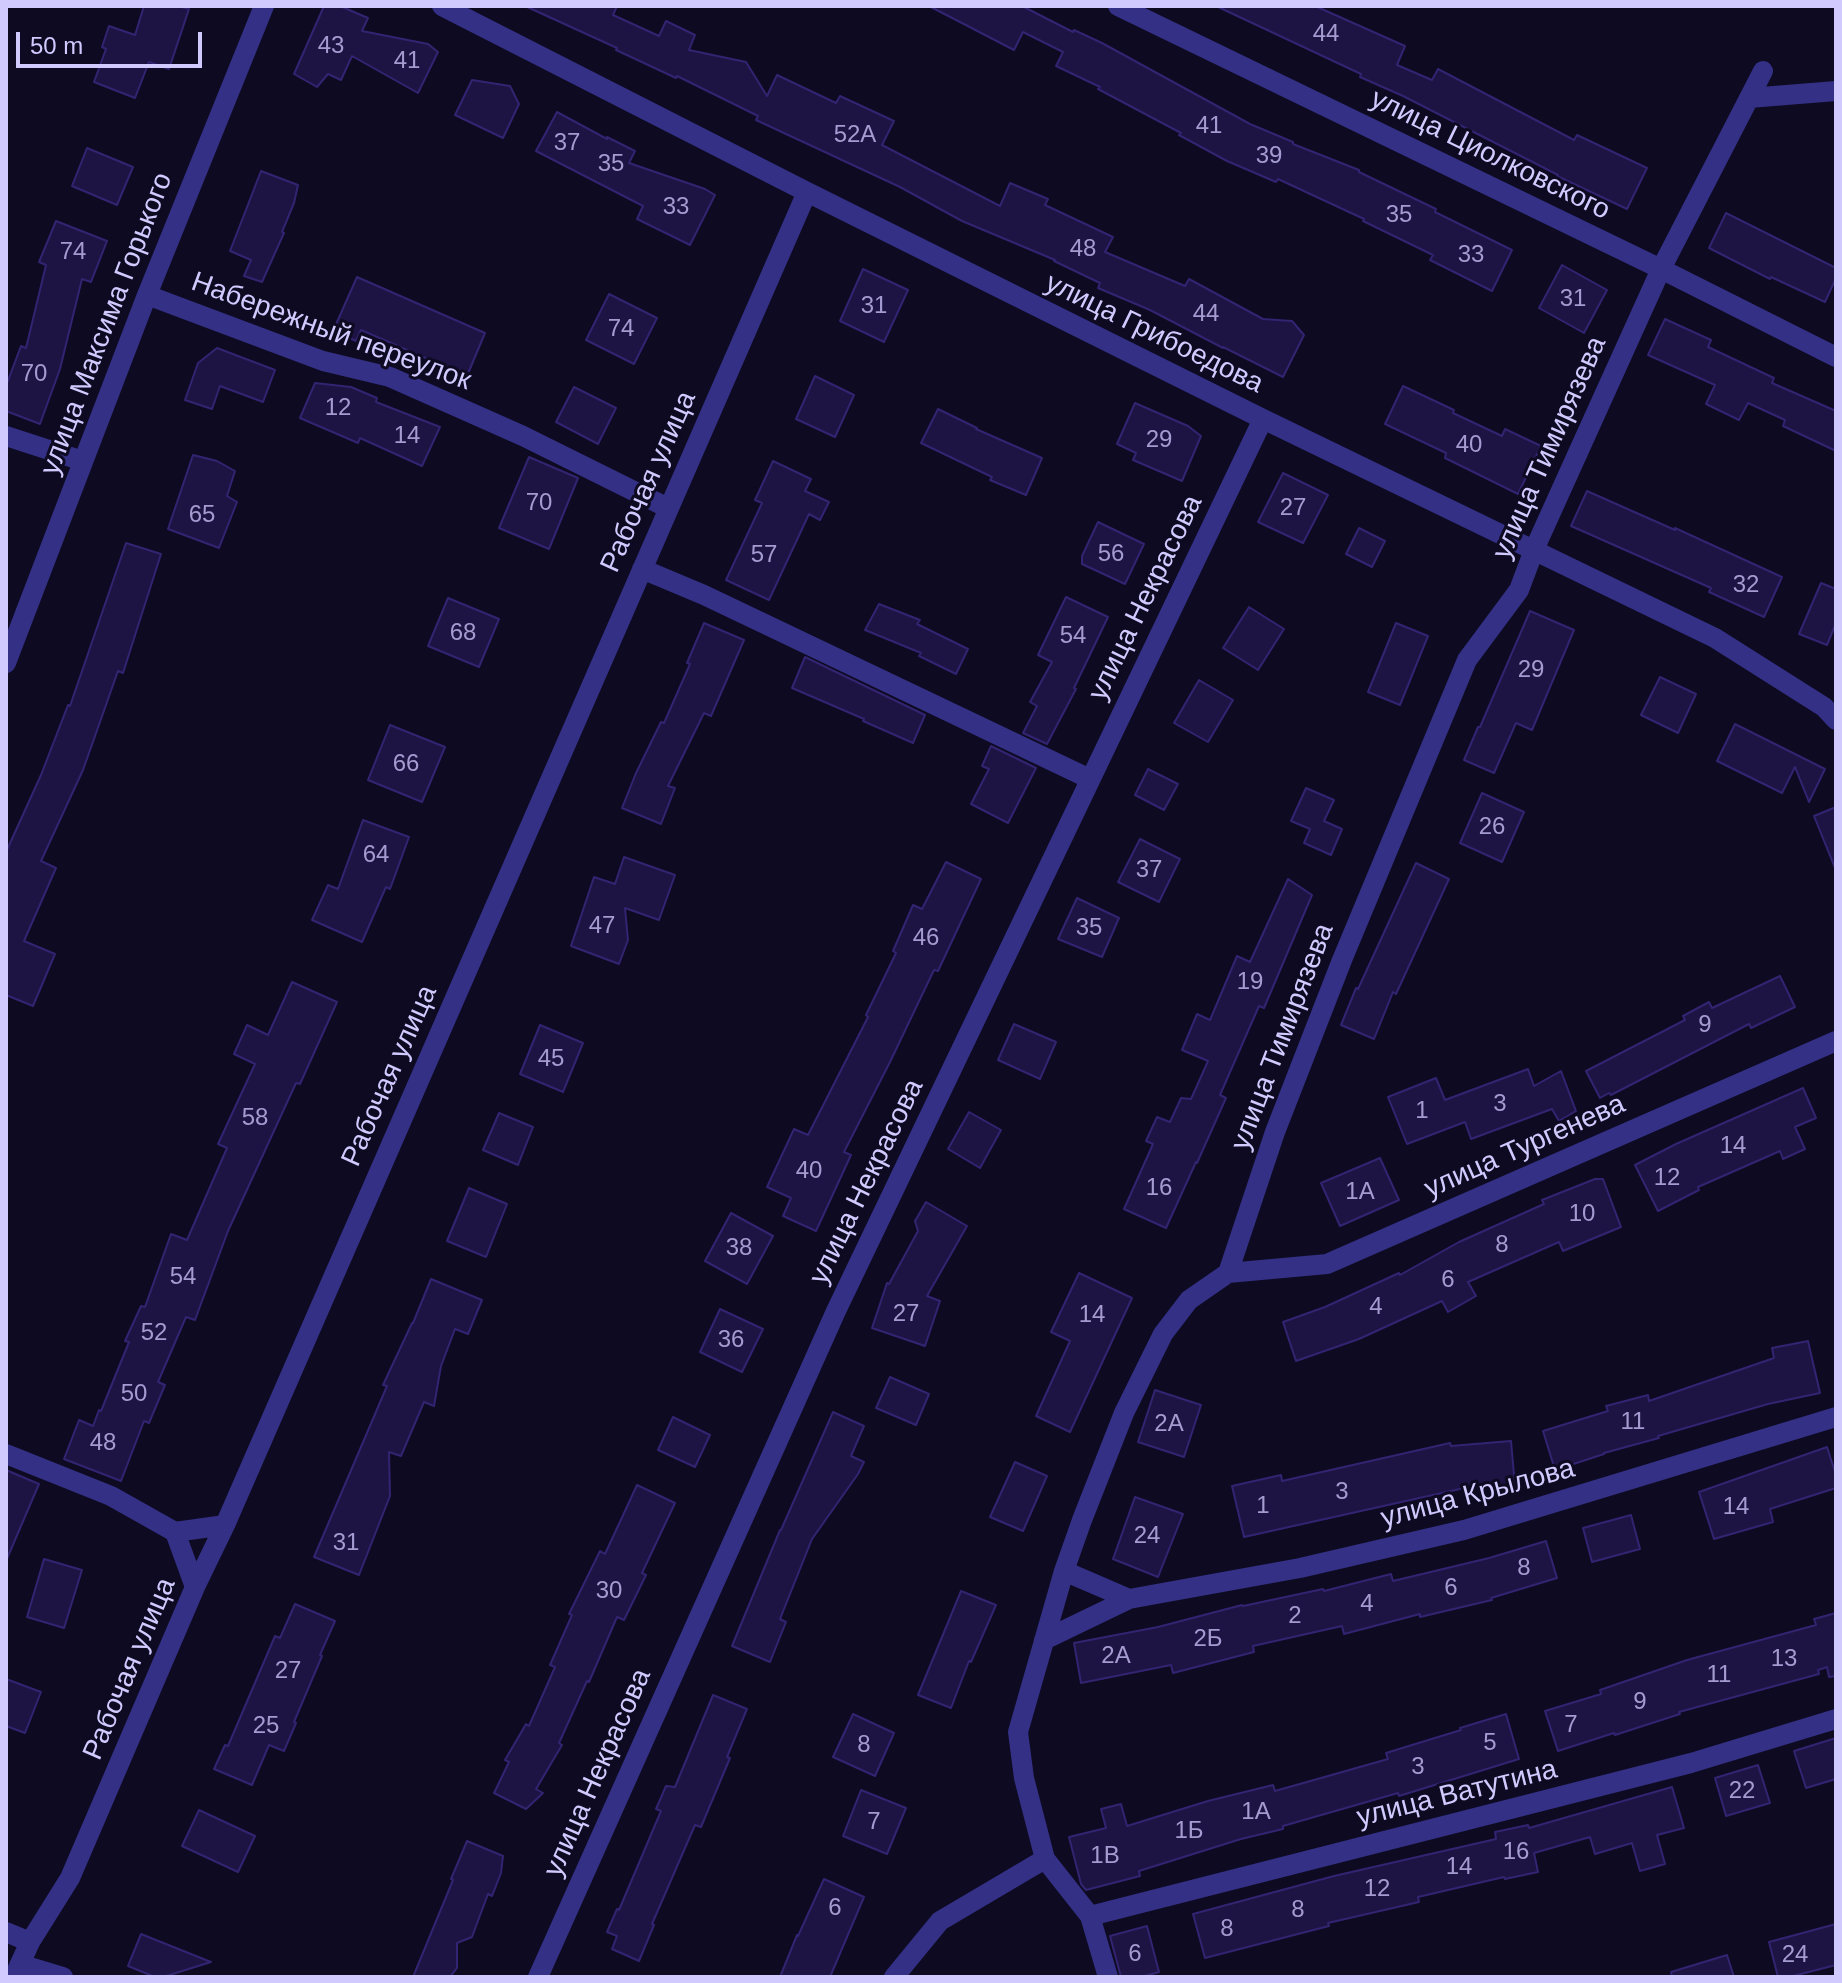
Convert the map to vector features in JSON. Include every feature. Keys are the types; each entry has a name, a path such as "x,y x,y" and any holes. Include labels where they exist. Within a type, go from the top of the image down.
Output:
{"street":[{"name":"улица Максима Горького","path":"6,663 147,295 264,6"},
{"name":"улица Грибоедова","path":"442,6 1263,419 1715,638 1824,707 1836,720"},
{"name":"улица Циолковского","path":"1118,6 1836,357"},
{"name":"улица Тимирязева","path":"1228,1273 1275,1132 1342,960 1467,660 1519,590 1534,550 1661,269 1763,71"},
{"path":"1749,98 1836,91"},
{"name":"Рабочая улица","path":"17,1970 30,1942 70,1878 807,192"},
{"name":"Набережный переулок","path":"147,295 323,361 390,377 523,436 668,508"},
{"name":"улица Некрасова","path":"538,1977 836,1311 1263,419"},
{"path":"6,436 83,461"},
{"path":"642,569 704,595 1090,779"},
{"name":"улица Тургенева","path":"1228,1273 1327,1264 1836,1041"},
{"path":"1108,1977 1090,1916 1045,1859 1024,1778 1018,1732 1064,1571 1124,1413 1163,1334 1189,1300 1228,1273"},
{"name":"улица Крылова","path":"1044,1640 1129,1599 1300,1568 1464,1530 1836,1417"},
{"path":"6,1454 111,1496 175,1532 225,1525"},
{"path":"175,1532 195,1587"},
{"path":"1064,1571 1129,1599"},
{"name":"улица Ватутина","path":"1090,1916 1691,1763 1836,1719"},
{"path":"894,1977 940,1921 1045,1859"},
{"path":"6,1932 30,1942"},
{"path":"17,1970 63,1977"}],"building":[{"path":"144,6 189,9 169,69 149,62 135,98 94,82 106,49 102,47 109,26 135,35"},
{"path":"324,6 340,6 368,18 362,31 428,44 438,52 418,93 352,56 341,80 328,74 317,87 294,74"},
{"path":"525,6 617,6 613,15 659,36 666,21 695,35 689,50 746,62 767,96 777,75 836,103 840,96 894,121 882,145 1000,206 1010,183 1048,199 1045,205 1113,237 1105,252 1185,286 1189,279 1263,319 1292,321 1304,335 1283,377 1150,310 1098,288 1100,283 1055,260 962,221 900,187 756,120 758,116 677,76"},
{"path":"929,6 1022,6 1102,43 1250,124 1359,170 1512,250 1492,291 1430,260 1433,255 1364,219 1278,179 1276,182 1227,161 1179,135 1181,133 1098,89 1100,87 1056,66 1063,52 1023,32 1014,50"},
{"path":"1216,6 1315,6 1405,46 1397,65 1432,80 1438,69 1574,140 1577,135 1647,168 1627,209 1360,77 1361,74"},
{"path":"472,80 510,86 519,104 503,138 455,115"},
{"path":"557,112 635,151 629,163 715,195 690,245 637,219 643,206 536,151"},
{"path":"87,148 133,167 117,205 72,186"},
{"path":"261,171 298,185 284,233 262,282 244,276 251,260 230,251"},
{"path":"1726,213 1836,268 1836,278 1825,302 1709,248"},
{"path":"56,221 107,241 91,282 82,279 60,369 40,424 6,411 6,386 21,346 26,348 46,265 39,262"},
{"path":"1562,265 1607,290 1584,333 1539,308"},
{"path":"863,269 908,290 884,342 840,321"},
{"path":"357,277 485,333 467,376 361,330 356,341 333,331"},
{"path":"609,294 657,318 634,364 586,340"},
{"path":"1665,319 1711,340 1708,347 1774,378 1772,383 1836,411 1836,451 1783,426 1785,420 1748,403 1739,420 1706,404 1715,385 1648,355"},
{"path":"217,348 275,370 263,402 220,386 212,409 185,400 198,363"},
{"path":"815,376 854,395 835,437 796,419"},
{"path":"315,383 351,387 377,398 376,402 440,427 422,466 360,438 358,443 300,418"},
{"path":"1403,386 1502,436 1505,429 1541,446 1518,494 1445,458 1446,453 1385,424"},
{"path":"574,387 616,408 598,444 556,422"},
{"path":"1135,403 1188,426 1201,436 1182,481 1133,460 1136,453 1117,444"},
{"path":"938,409 1042,458 1026,495 990,480 992,477 921,443"},
{"path":"193,455 217,461 235,471 227,496 237,502 219,548 168,529"},
{"path":"529,457 578,478 549,549 499,528"},
{"path":"773,461 811,479 805,491 829,502 820,520 809,514 769,600 726,580 762,503 755,500"},
{"path":"1283,473 1328,495 1303,543 1258,522"},
{"path":"1587,491 1782,577 1764,617 1709,592 1711,588 1571,526"},
{"path":"1098,522 1144,544 1125,584 1082,564 1082,556"},
{"path":"1359,528 1385,541 1372,567 1346,554"},
{"path":"126,543 161,554 123,673 118,671 83,770 41,861 56,868 24,941 55,954 33,1006 6,995 6,852 70,706"},
{"path":"1821,583 1836,589 1836,623 1827,645 1799,634"},
{"path":"1066,597 1108,617 1047,744 1023,733 1037,706 1030,702 1052,662 1038,655"},
{"path":"448,598 499,619 479,667 428,646"},
{"path":"879,604 920,620 917,624 968,649 956,674 919,656 921,653 865,630"},
{"path":"1249,607 1284,629 1258,670 1223,648"},
{"path":"1530,611 1574,630 1532,730 1516,723 1494,773 1464,760"},
{"path":"704,623 744,640 711,716 704,713 668,786 675,788 661,824 622,808 661,722 664,723"},
{"path":"1396,623 1428,636 1400,705 1368,692"},
{"path":"805,657 925,715 913,743 792,688"},
{"path":"1660,677 1696,694 1678,733 1641,715"},
{"path":"1199,680 1233,700 1208,742 1174,723"},
{"path":"1735,724 1825,769 1809,802 1795,767 1782,793 1717,761"},
{"path":"390,725 445,747 422,802 368,780"},
{"path":"991,746 1036,768 1008,823 971,804 989,769 982,766"},
{"path":"1148,769 1178,784 1164,810 1135,795"},
{"path":"1306,788 1334,800 1324,821 1342,829 1331,855 1304,843 1310,829 1291,821"},
{"path":"1482,793 1524,812 1502,862 1460,843"},
{"path":"1836,807 1836,868 1835,868 1814,816"},
{"path":"363,820 409,837 390,889 386,887 362,942 312,920 328,885 338,889"},
{"path":"1140,839 1180,859 1159,902 1118,882"},
{"path":"624,857 675,875 659,920 625,908 628,940 619,964 571,946 594,877 615,884"},
{"path":"946,862 981,879 938,971 934,970 844,1152 851,1155 816,1231 783,1216 791,1198 767,1187 794,1129 808,1135 868,1017 866,1015 896,953 893,951 913,905 922,909"},
{"path":"1416,863 1449,879 1396,994 1393,992 1374,1039 1341,1025"},
{"path":"1288,879 1312,895 1264,1008 1259,1006 1220,1095 1226,1098 1166,1228 1124,1209 1153,1144 1146,1141 1157,1117 1170,1122 1181,1098 1191,1099 1208,1061 1182,1050 1197,1014 1210,1020 1237,956 1250,962"},
{"path":"1077,898 1119,918 1102,957 1058,939"},
{"path":"1780,976 1795,1007 1751,1028 1749,1024 1600,1098 1586,1071 1685,1020 1683,1016 1709,1002 1712,1008"},
{"path":"292,982 337,1002 228,1231 195,1320 186,1317 158,1382 165,1385 149,1423 144,1421 121,1481 64,1459 79,1420 93,1426 101,1411 129,1342 125,1341 141,1306 145,1307 171,1234 187,1240 227,1148 218,1144 255,1064 234,1054 247,1025 268,1035"},
{"path":"1014,1024 1056,1042 1040,1079 998,1060"},
{"path":"540,1025 583,1043 563,1092 520,1074"},
{"path":"1528,1069 1534,1086 1561,1071 1576,1111 1559,1121 1552,1109 1471,1139 1465,1122 1407,1144 1388,1097 1436,1078 1445,1100"},
{"path":"1803,1088 1816,1118 1795,1127 1805,1149 1783,1159 1780,1151 1698,1187 1699,1190 1658,1211 1635,1165"},
{"path":"969,1112 1001,1130 980,1168 948,1149"},
{"path":"499,1113 533,1127 518,1165 483,1150"},
{"path":"1380,1158 1399,1200 1340,1226 1321,1183"},
{"path":"1595,1179 1603,1179 1621,1227 1563,1251 1559,1242 1468,1282 1476,1296 1448,1312 1442,1301 1359,1339 1296,1361 1283,1322 1400,1275 1459,1242 1544,1204 1542,1200"},
{"path":"469,1188 507,1204 486,1257 447,1241"},
{"path":"926,1202 967,1226 927,1296 940,1301 925,1346 872,1328 887,1283 918,1231 915,1221"},
{"path":"731,1213 773,1236 747,1284 705,1261"},
{"path":"1079,1273 1132,1298 1070,1432 1036,1416 1070,1341 1051,1332"},
{"path":"431,1279 482,1300 468,1334 455,1329 441,1366 434,1406 424,1402 401,1456 389,1452 390,1496 359,1575 314,1557 387,1386 383,1385"},
{"path":"720,1309 763,1329 742,1372 700,1352"},
{"path":"1808,1341 1820,1393 1768,1404 1555,1470 1543,1431 1608,1411 1606,1406 1648,1395 1649,1401 1774,1358 1772,1348"},
{"path":"890,1377 929,1394 916,1425 876,1408"},
{"path":"1155,1390 1201,1405 1184,1457 1138,1442"},
{"path":"833,1412 864,1426 851,1456 864,1462 812,1539 780,1619 786,1622 770,1662 732,1646"},
{"path":"673,1417 710,1435 695,1467 658,1450"},
{"path":"1511,1441 1515,1486 1478,1489 1478,1485 1244,1537 1232,1486 1281,1475 1282,1481 1450,1443 1451,1446"},
{"path":"1827,1447 1836,1475 1836,1488 1770,1509 1773,1522 1714,1539 1699,1492"},
{"path":"1015,1462 1047,1476 1023,1531 990,1517"},
{"path":"6,1470 39,1484 6,1561"},
{"path":"637,1485 675,1503 642,1573 646,1575 624,1620 617,1617 559,1743 562,1745 536,1789 543,1793 526,1809 494,1793 509,1762 505,1760 526,1724 529,1726 555,1667 550,1665 572,1615 569,1614 600,1551 605,1554"},
{"path":"1135,1497 1183,1514 1158,1577 1113,1559"},
{"path":"1631,1515 1640,1549 1592,1562 1583,1528"},
{"path":"1546,1541 1557,1578 1492,1600 1420,1617 1420,1614 1344,1634 1342,1626 1253,1646 1254,1652 1173,1673 1171,1665 1081,1683 1074,1643 1391,1574 1393,1581"},
{"path":"44,1559 82,1570 64,1628 27,1617"},
{"path":"961,1591 996,1605 951,1708 918,1695"},
{"path":"295,1604 335,1621 284,1751 269,1745 252,1785 214,1769 225,1745 228,1746 275,1636 280,1638"},
{"path":"1836,1613 1836,1676 1829,1677 1827,1667 1818,1670 1819,1674 1679,1712 1558,1751 1545,1711 1601,1694 1600,1690 1687,1660 1816,1625 1814,1619"},
{"path":"6,1679 41,1692 25,1733 6,1726"},
{"path":"713,1695 747,1709 701,1827 695,1825 639,1961 612,1949 617,1936 607,1932 661,1811 656,1809 666,1786 675,1787"},
{"path":"853,1714 894,1733 875,1776 833,1757"},
{"path":"1506,1714 1519,1759 1399,1796 1398,1793 1283,1826 1283,1829 1139,1871 1140,1876 1086,1890 1081,1884 1069,1837 1106,1828 1101,1809 1121,1804 1127,1826 1208,1801 1273,1785 1275,1791 1388,1759 1386,1753"},
{"path":"1836,1738 1836,1779 1806,1788 1794,1751"},
{"path":"1758,1765 1770,1803 1726,1816 1715,1778"},
{"path":"1672,1787 1684,1828 1657,1835 1665,1864 1640,1871 1632,1843 1595,1854 1590,1837 1534,1853 1538,1872 1418,1897 1419,1902 1328,1923 1329,1926 1205,1958 1193,1914 1334,1876 1496,1839 1495,1832 1528,1825 1529,1828"},
{"path":"861,1790 906,1808 887,1854 843,1836"},
{"path":"199,1810 255,1836 238,1872 182,1846"},
{"path":"467,1841 503,1856 501,1873 492,1896 488,1894 472,1937 457,1943 457,1968 450,1977 413,1977 453,1880"},
{"path":"824,1879 864,1897 830,1977 780,1977 797,1935"},
{"path":"1836,1924 1836,1965 1778,1977 1769,1942"},
{"path":"1147,1926 1159,1972 1141,1977 1121,1977 1110,1936"},
{"path":"141,1934 211,1962 155,1977 128,1966"},
{"path":"1727,1955 1734,1977 1672,1977 1671,1972"}]}
